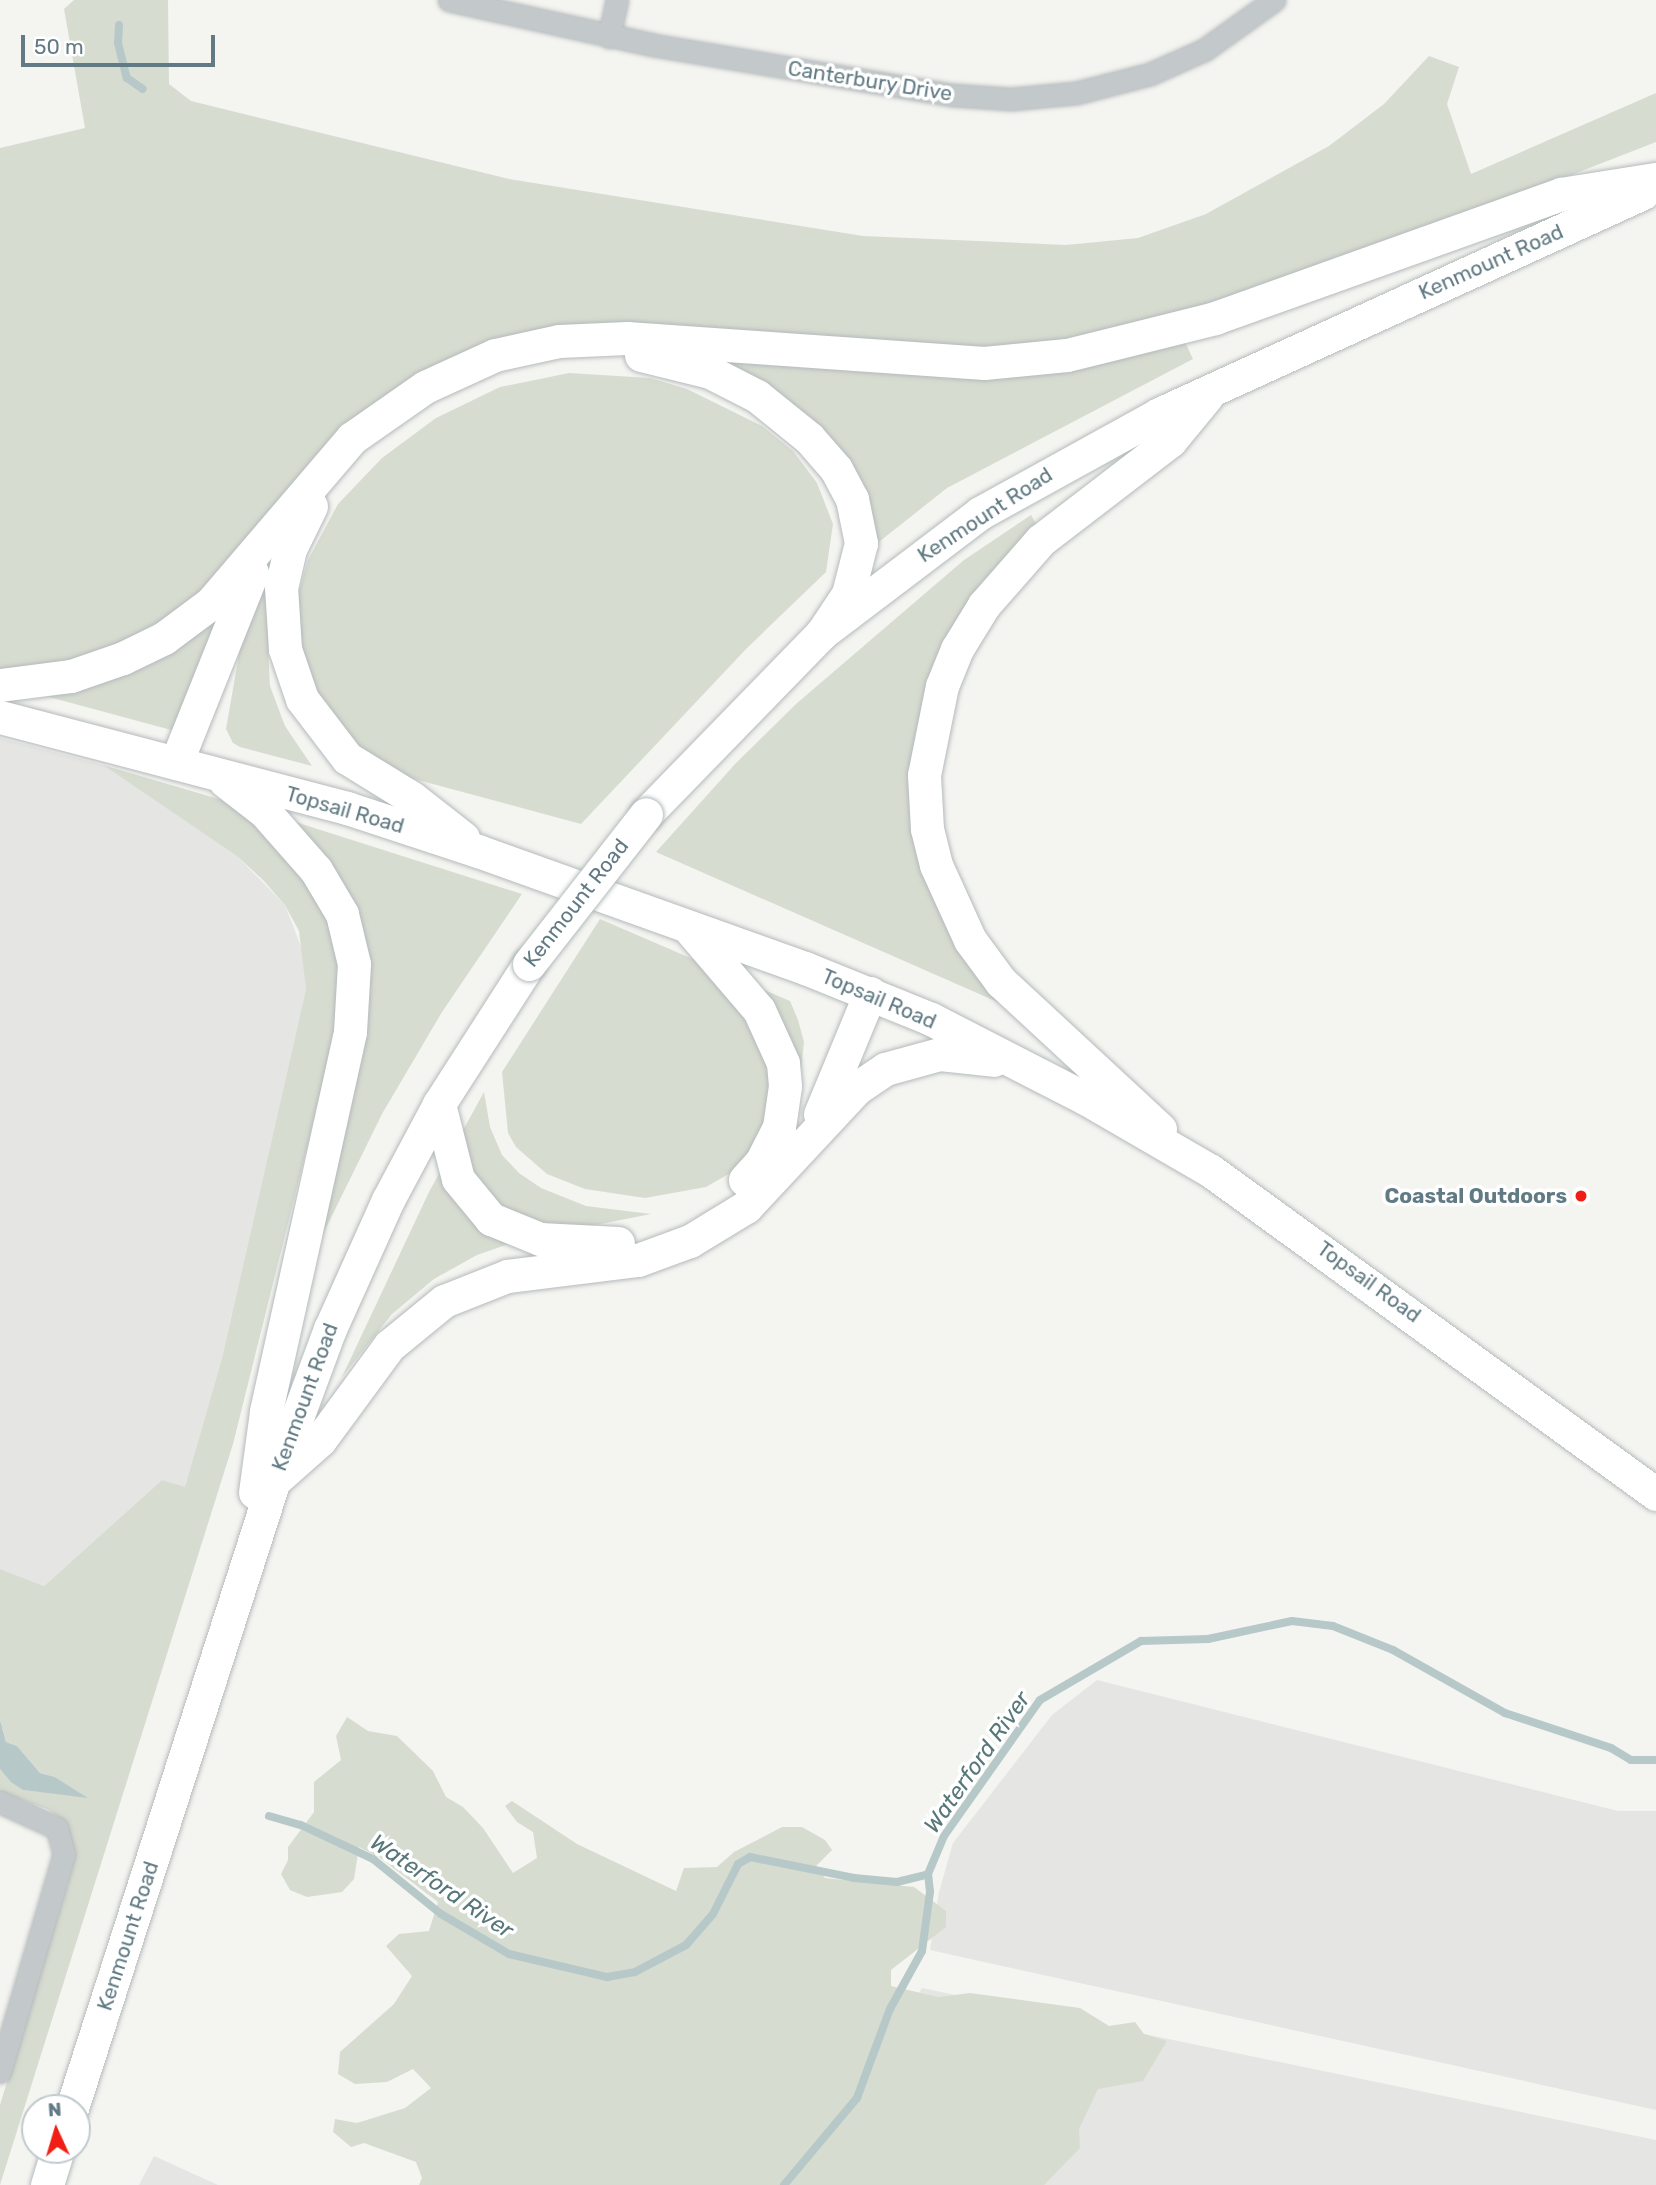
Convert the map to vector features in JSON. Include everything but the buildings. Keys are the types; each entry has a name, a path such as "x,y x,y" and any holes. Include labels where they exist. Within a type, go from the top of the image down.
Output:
{"main road":[{"path":"0,685 71,676 144,649 211,603 330,460 370,423 438,379 522,348 626,338 958,362 1067,355 1215,318 1560,194 1656,179"},
{"name":"Kenmount Road","path":"77,2094 298,1409 357,1265 439,1104 529,964 646,814 822,633 980,513 1099,445 1215,387 1656,187"},
{"path":"478,851 412,798 353,762 330,741 294,682 281,620 286,561 309,509 344,465 419,406 499,371 594,354 675,361 710,372 757,396 822,451 846,484 857,513 861,543 856,569 848,594 822,633"},
{"path":"1177,1150 1126,1094 1001,982 979,954 951,904 936,865 927,830 924,775 942,686 965,634 984,605 1041,540 1170,441 1215,387"},
{"path":"176,763 234,612 271,533"},
{"name":"Topsail Road","path":"0,717 346,808 478,851 870,993 1027,1067 1177,1150 1348,1266 1656,1494"},
{"path":"214,774 265,812 316,870 342,914 354,964 353,1005 340,1083 266,1412 246,1573"},
{"path":"439,1104 452,1164 467,1196 491,1219 522,1234 556,1242 613,1244 673,1229 719,1203 748,1177 772,1145 784,1107 783,1063 759,1010 687,925"},
{"path":"805,1141 825,1106 870,993"},
{"path":"274,1480 320,1440 389,1346 434,1307 498,1279 638,1259 690,1241 746,1207 857,1088 902,1062 957,1053 1027,1067"},
{"path":"47,2185 54,2164"}],"street":[{"name":"Canterbury Drive","path":"449,0 609,37 952,95 1037,99 1103,89 1166,69 1231,33 1274,0"},
{"path":"609,37 618,0"},
{"path":"0,1802 57,1828 64,1854 0,2072"}],"shaded area":[{"path":"74,0 168,0 169,84 191,101 509,179 863,236 1066,245 1138,238 1206,214 1329,146 1384,104 1429,56 1459,67 1447,104 1471,174 1656,93 1656,142 1325,271 1197,313 1007,352 477,346 409,379 175,616 98,657 0,675 0,148 85,128 64,9"},
{"path":"1185,342 1193,359 947,488 870,549 867,517 711,359 974,378 1065,372"},
{"path":"569,373 650,378 687,389 762,426 793,451 817,483 833,524 826,572 747,648 581,824 329,756 292,617 308,560 338,504 382,458 436,418 500,387"},
{"path":"1031,515 1042,534 969,628 932,818 988,946 1077,1037 656,852 736,763 796,704 964,560"},
{"path":"275,541 268,647 270,686 285,726 312,766 240,747 233,743 226,729 246,614"},
{"path":"237,589 186,734 38,694"},
{"path":"0,738 103,765 238,857 285,905 305,957 306,989 222,1358 185,1488 162,1480 44,1586 0,1569"},
{"path":"103,765 222,800 262,830 286,853 334,928 342,989 330,1055 233,1444 29,2094 21,2094 21,2118 0,2185 0,2105 72,1868 74,1849 60,1818 47,1809 0,1792 0,1769 23,1790 86,1797 55,1777 40,1773 17,1746 6,1742 0,1720 0,1569 44,1586 162,1480 185,1487 222,1358 306,989 299,931 285,905 238,857"},
{"path":"286,819 522,894 442,1012 382,1114 323,1234 290,1321 364,1014"},
{"path":"600,919 790,1001 798,1020 804,1042 799,1087 746,1164 706,1187 645,1198 585,1189 547,1174 516,1147 508,1133 502,1072"},
{"path":"484,1092 490,1127 502,1155 519,1173 541,1188 586,1206 651,1214 520,1240 477,1255 434,1279 392,1314 342,1377 429,1192"},
{"path":"1097,1680 1618,1811 1656,1811 1656,2110 930,1950 939,1892 953,1843 1052,1715"},
{"path":"347,1717 368,1731 397,1736 433,1771 446,1797 463,1807 483,1828 513,1873 537,1858 533,1832 517,1822 505,1806 512,1801 577,1844 676,1891 684,1868 717,1867 734,1852 782,1827 802,1827 825,1840 832,1850 816,1866 825,1878 914,1887 946,1911 946,1927 891,1970 891,1986 938,1997 970,1993 1080,2008 1109,2026 1135,2022 1144,2034 1167,2041 1143,2081 1098,2089 1079,2129 1080,2148 1044,2185 419,2185 422,2178 416,2162 364,2143 351,2147 333,2132 335,2119 357,2123 405,2108 431,2088 413,2069 387,2082 355,2084 338,2074 340,2052 394,2004 412,1976 386,1946 399,1934 429,1931 438,1902 379,1857 359,1847 354,1879 342,1892 307,1897 290,1890 281,1874 288,1860 288,1847 314,1812 314,1782 341,1760 336,1736"},
{"path":"0,1720 6,1742 17,1746 40,1773 55,1777 88,1798 23,1790 11,1782 0,1769"},
{"path":"922,1988 1656,2140 1656,2185 801,2185"},
{"path":"154,2156 218,2185 139,2185"}],"waterway":[{"path":"119,25 118,43 127,78 143,89"},
{"name":"Waterford River","path":"269,1816 301,1825 373,1859 441,1914 509,1954 607,1977 635,1972 686,1945 713,1914 738,1864 750,1857 854,1878 897,1882 928,1874 944,1836 1040,1700 1141,1641 1208,1639 1292,1621 1333,1626 1393,1650 1505,1713 1611,1748 1631,1760 1656,1760"},
{"path":"784,2185 857,2098 890,2009 922,1951 930,1892 928,1874"}],"place":[{"name":"Coastal Outdoors","path":"1581,1196"}]}
